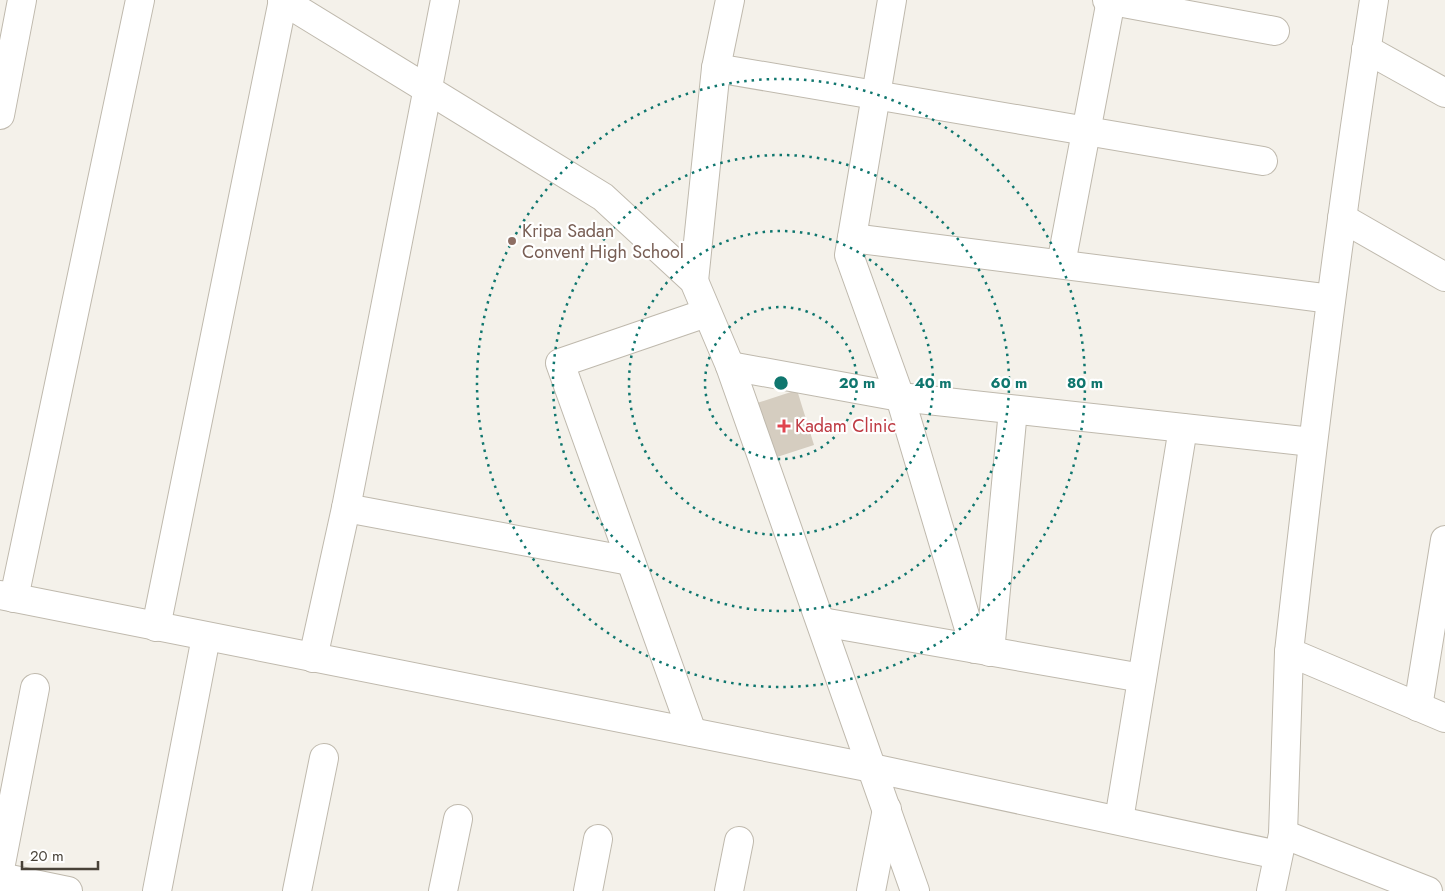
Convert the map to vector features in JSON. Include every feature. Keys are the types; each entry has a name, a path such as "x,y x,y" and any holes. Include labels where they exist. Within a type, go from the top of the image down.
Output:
{"street":[{"path":"0,115 8,30 22,0"},
{"path":"140,0 7,596 872,768 1119,820 1281,844 1428,891"},
{"path":"156,627 283,0 603,197 694,281"},
{"path":"313,658 346,508 429,90 445,0"},
{"path":"730,0 716,68 694,281 730,366 916,891"},
{"path":"892,0 849,255 900,397 982,650"},
{"path":"1107,0 1275,31"},
{"path":"1061,264 1110,0"},
{"path":"1271,891 1281,844 1289,652 1312,442 1374,0"},
{"path":"1366,49 1445,93"},
{"path":"716,68 1263,161"},
{"path":"1342,218 1445,277"},
{"path":"852,238 1331,299"},
{"path":"692,732 560,363 706,313"},
{"path":"730,366 900,397 1312,442"},
{"path":"982,650 1014,410"},
{"path":"1119,820 1183,428"},
{"path":"346,508 630,560"},
{"path":"1418,707 1445,540"},
{"path":"822,622 1142,678"},
{"path":"157,891 206,637"},
{"path":"1289,652 1445,718"},
{"path":"0,869 35,688"},
{"path":"297,891 324,758"},
{"path":"870,891 887,809"},
{"path":"443,891 458,819"},
{"path":"588,891 598,839"},
{"path":"729,891 739,841"},
{"path":"0,877 68,891"}],"building":[{"path":"797,390 814,445 774,458 757,403"}],"place":[{"name":"Kripa Sadan Convent High School","path":"512,241"},
{"name":"Kadam Clinic","path":"784,426"}]}
